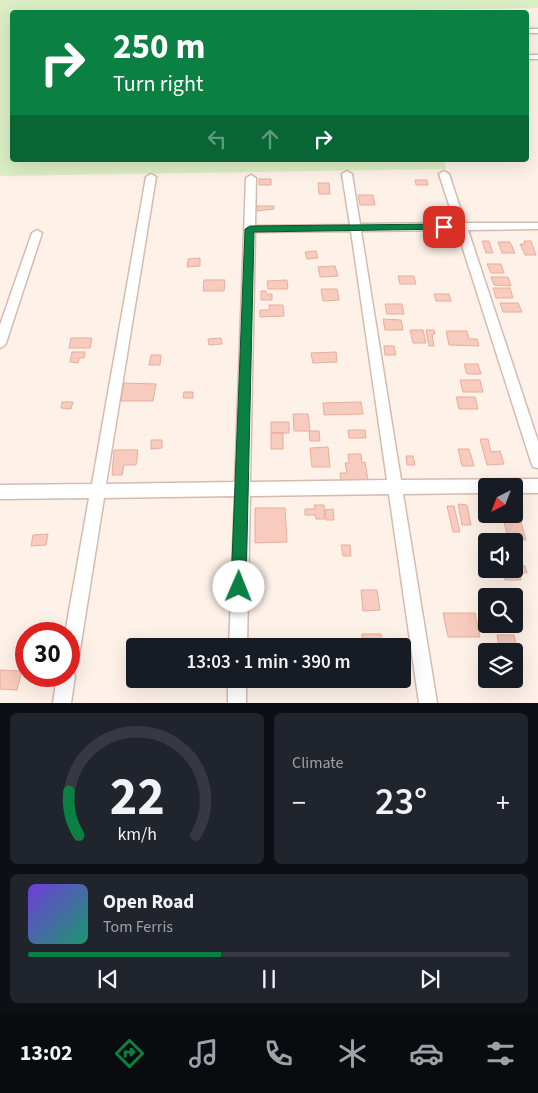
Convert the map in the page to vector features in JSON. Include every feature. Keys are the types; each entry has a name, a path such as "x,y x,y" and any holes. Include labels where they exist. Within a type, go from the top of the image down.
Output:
{"street":[{"path":"348,174 428,703"},
{"path":"444,174 538,462"},
{"path":"76,622 151,177"},
{"path":"238,638 241,489 252,178"},
{"path":"250,229 538,226"},
{"path":"0,342 37,233"},
{"path":"0,492 478,486"},
{"path":"523,486 538,486"},
{"path":"62,703 64,687"},
{"path":"236,703 237,688"}],"green space":[{"path":"0,0 538,0 538,8 10,10 10,162 444,162 446,169 0,176"}],"building":[{"path":"259,179 271,179 271,185 259,185"},
{"path":"415,180 427,180 428,185 416,185"},
{"path":"318,183 329,183 330,194 319,194"},
{"path":"358,195 373,195 375,205 360,205"},
{"path":"257,206 274,206 274,209 257,211"},
{"path":"482,241 489,241 493,253 486,253"},
{"path":"524,241 531,241 536,255 525,255 520,244 525,244"},
{"path":"498,242 510,242 515,253 502,253"},
{"path":"316,251 318,258 307,259 305,252"},
{"path":"200,258 200,266 187,267 188,259"},
{"path":"487,264 501,264 504,273 491,273"},
{"path":"335,266 338,276 320,277 318,267"},
{"path":"398,276 414,276 416,284 400,284"},
{"path":"491,277 508,277 511,286 494,285"},
{"path":"204,280 225,280 224,291 203,291"},
{"path":"287,280 288,289 268,289 267,281"},
{"path":"493,288 510,288 513,298 496,298"},
{"path":"321,289 337,289 339,300 323,301"},
{"path":"261,291 266,291 266,294 272,294 272,300 261,300"},
{"path":"434,294 449,294 451,301 436,301"},
{"path":"500,303 518,303 522,312 503,312"},
{"path":"385,304 402,304 404,314 387,314"},
{"path":"269,305 283,305 284,316 260,317 260,310 270,310"},
{"path":"383,319 401,320 403,330 385,330"},
{"path":"410,330 423,330 426,343 413,343"},
{"path":"426,330 434,330 435,334 432,334 434,346 429,346"},
{"path":"446,331 467,331 469,339 477,339 479,346 449,345"},
{"path":"71,338 92,338 90,348 69,348"},
{"path":"221,338 222,344 209,345 208,339"},
{"path":"384,346 394,346 396,355 385,355"},
{"path":"72,352 85,352 84,358 79,358 78,363 70,362"},
{"path":"336,352 337,362 313,363 311,353"},
{"path":"151,355 161,355 160,365 149,365"},
{"path":"464,364 478,364 481,374 467,374"},
{"path":"460,380 480,380 483,392 463,392"},
{"path":"124,383 156,384 153,401 121,401"},
{"path":"184,392 193,392 193,398 183,398"},
{"path":"456,397 475,397 478,409 459,409"},
{"path":"62,402 73,402 71,409 61,408"},
{"path":"361,402 363,414 324,415 323,403"},
{"path":"293,414 308,414 310,431 294,431"},
{"path":"271,422 289,422 289,433 271,433"},
{"path":"348,430 365,430 366,438 349,438"},
{"path":"309,431 319,431 320,441 310,441"},
{"path":"271,433 283,433 283,449 271,449"},
{"path":"480,439 488,439 491,452 500,451 504,464 487,465"},
{"path":"151,440 162,440 162,448 151,449"},
{"path":"328,447 330,467 312,467 310,448"},
{"path":"458,449 469,449 474,466 462,466"},
{"path":"114,450 138,450 136,465 124,465 122,475 112,475"},
{"path":"348,454 361,454 362,463 365,462 368,480 341,481 340,473 347,473 345,463 349,463"},
{"path":"406,456 413,456 415,465 407,465"},
{"path":"458,504 467,505 471,525 462,525"},
{"path":"314,505 324,505 325,519 316,519 315,515 305,515 305,509 315,509"},
{"path":"447,506 454,506 460,532 453,532"},
{"path":"255,508 285,508 287,542 255,543"},
{"path":"333,509 334,520 326,520 325,510"},
{"path":"504,523 521,523 526,540 523,540 523,533 507,533"},
{"path":"48,534 46,545 31,546 33,535"},
{"path":"341,545 350,545 351,556 343,556"},
{"path":"523,566 525,566 527,573 523,572"},
{"path":"505,578 520,578 521,580 505,580"},
{"path":"361,590 377,590 380,610 363,611"},
{"path":"443,613 475,613 480,637 448,637"},
{"path":"362,634 381,634 382,638 362,638"},
{"path":"497,635 514,635 516,643 498,643"},
{"path":"0,670 15,671 15,687 18,687 17,690 0,689"}],"route":[{"path":"239,587 250,229 444,227"}]}
